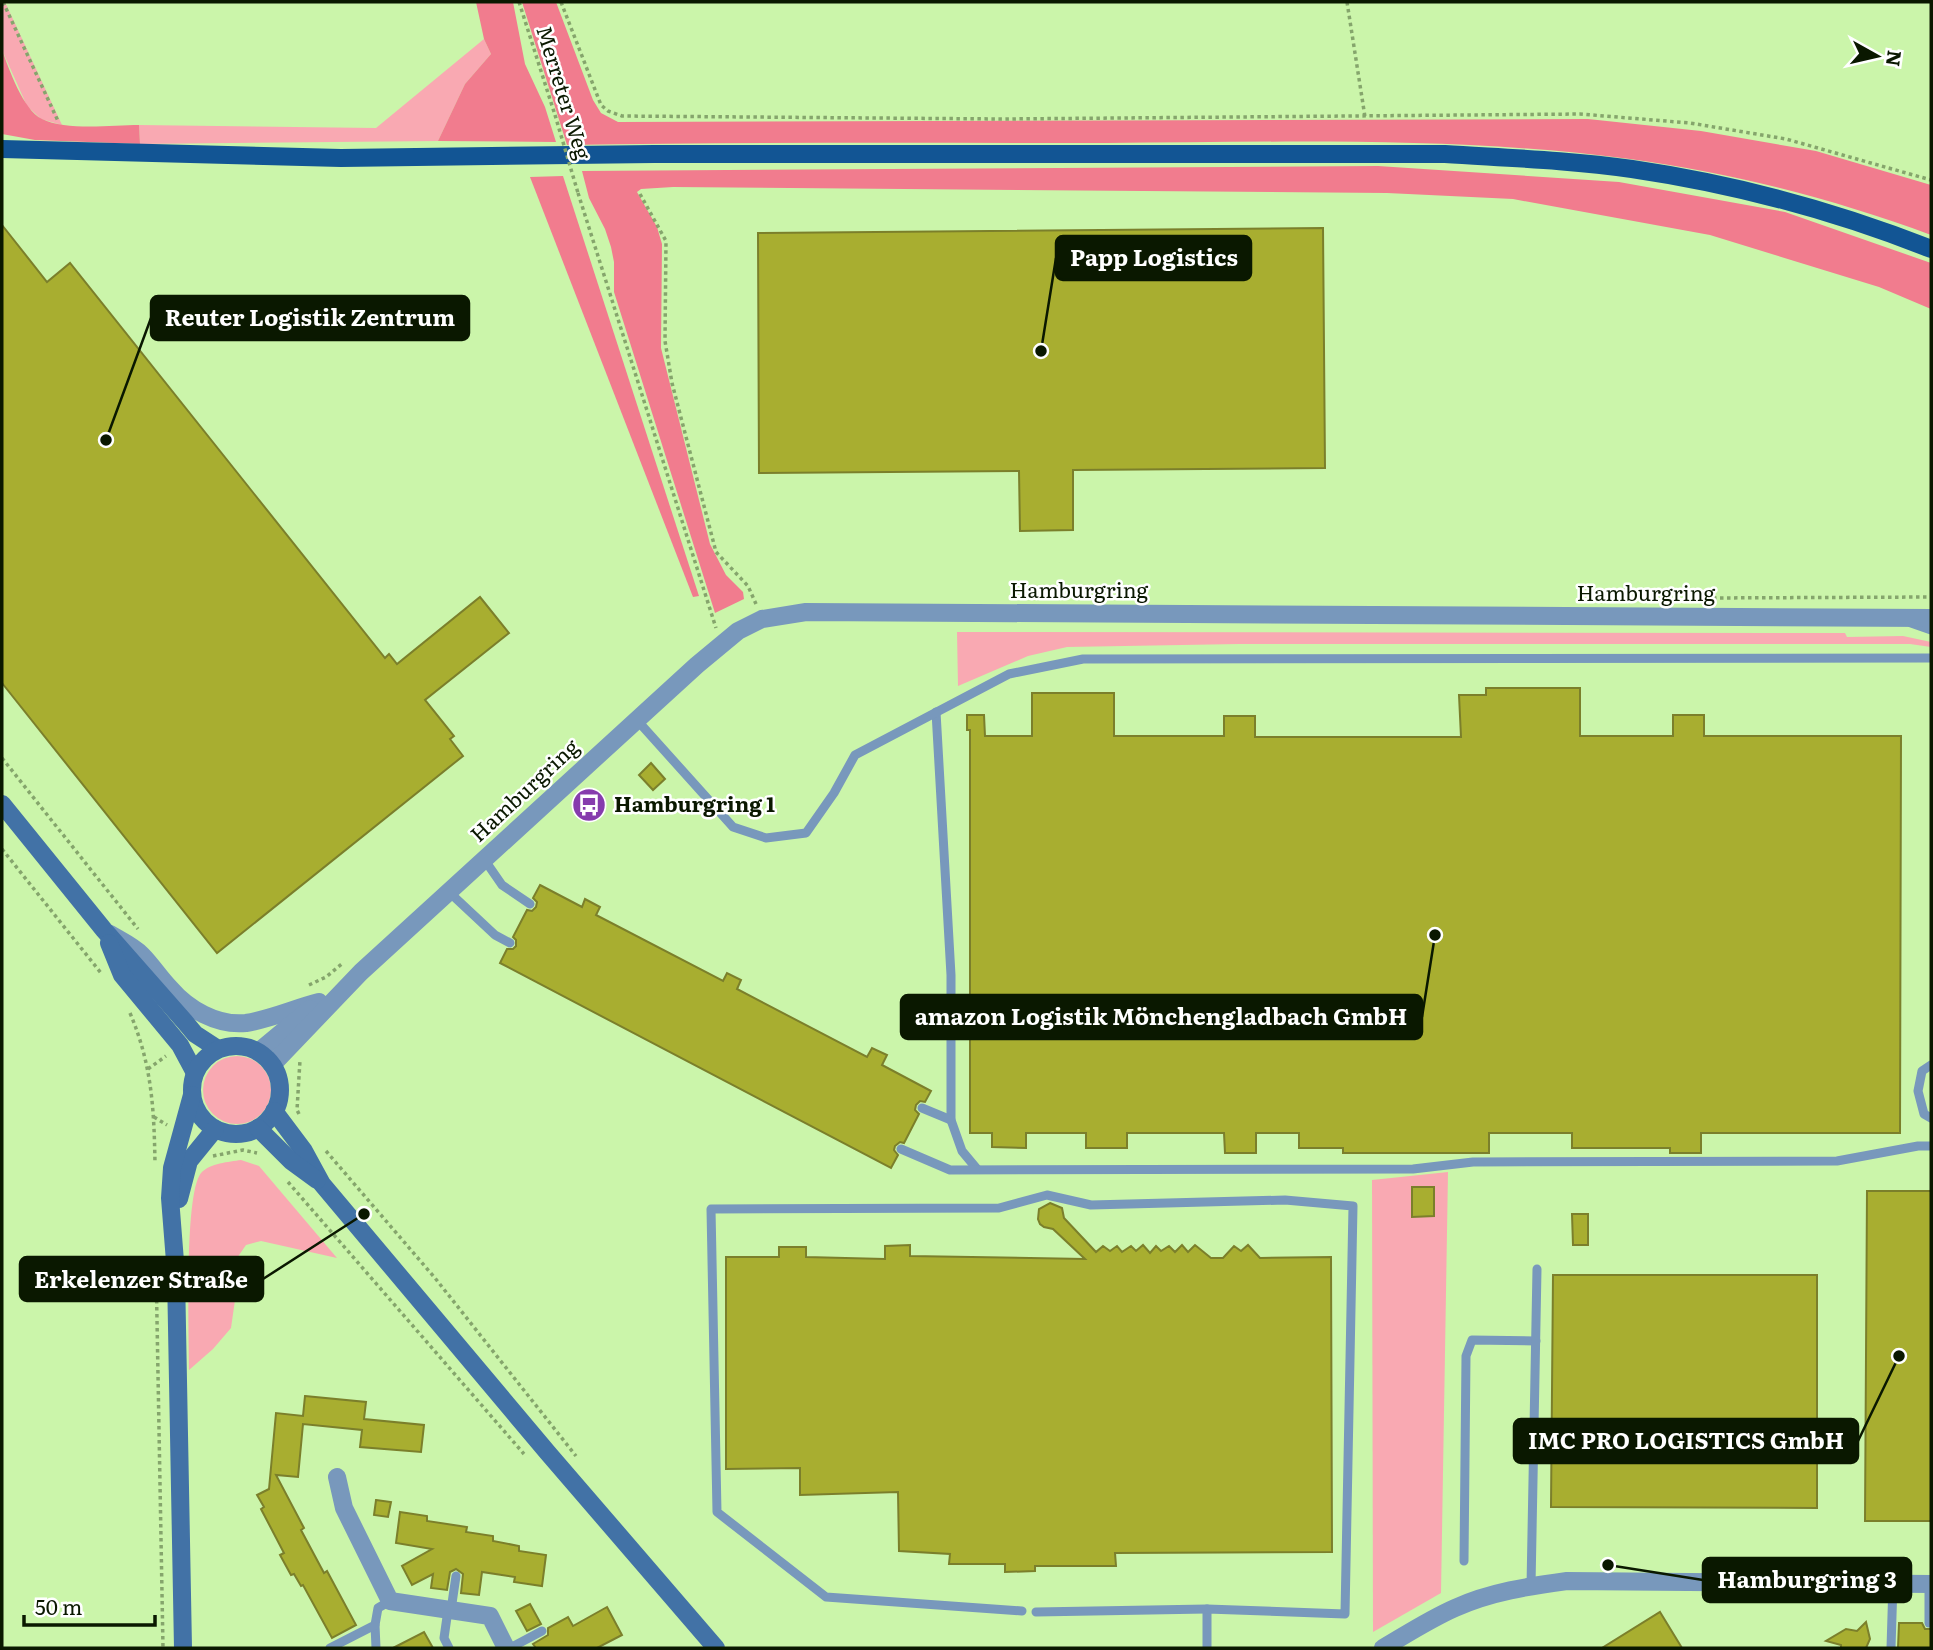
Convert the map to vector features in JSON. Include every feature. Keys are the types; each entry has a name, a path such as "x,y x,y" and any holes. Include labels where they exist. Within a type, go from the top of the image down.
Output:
{"main road":[{"path":"2,149 341,158 654,154 1445,154 1633,169 1762,195 1869,224 1931,248"},
{"path":"2,804 104,930 195,1034 218,1049"},
{"path":"104,930 122,975 180,1045 195,1073"},
{"path":"183,1648 175,1245 170,1198 172,1168 192,1095 195,1073 208,1055 218,1049 245,1046 258,1052 272,1065 280,1088 274,1111 258,1128 237,1133 215,1129 204,1121 196,1109 192,1095"},
{"path":"274,1111 304,1151 322,1184 716,1648"},
{"path":"258,1128 291,1161 322,1184"},
{"path":"175,1245 180,1190 189,1161 215,1129"}],"street":[{"name":"Hamburgring","path":"361,972 636,719 725,641 762,619 806,612 1931,618"},
{"path":"104,930 141,953 171,990 189,1006 226,1023 245,1023 319,1002"},
{"path":"258,1052 361,972"},
{"path":"272,1065 361,972"},
{"path":"337,1478 344,1508 390,1601 490,1616 508,1648"},
{"path":"1383,1648 1457,1607 1531,1586 1567,1581 1930,1584"}],"lane":[{"path":"1896,618 1931,629"},
{"path":"636,719 733,827 766,838 806,833 834,793 855,755 1009,674 1083,659 1931,658"},
{"path":"936,712 951,975 951,1121 962,1151 977,1169"},
{"path":"484,859 502,886 530,904"},
{"path":"449,892 495,934 510,943"},
{"path":"1931,1065 1922,1071 1918,1091 1924,1114 1931,1118"},
{"path":"922,1108 951,1121"},
{"path":"901,1149 950,1170 1413,1168 1473,1162 1837,1161 1931,1146"},
{"path":"1022,1611 826,1597 717,1512 711,1209 999,1208 1047,1195 1091,1205 1285,1200 1353,1206 1345,1614 1208,1609 1036,1612"},
{"path":"1531,1586 1537,1269"},
{"path":"1464,1561 1466,1356 1469,1344 1472,1340 1536,1340"},
{"path":"449,1648 444,1638 456,1576"},
{"path":"1891,1648 1893,1584"},
{"path":"1928,1623 1930,1584"},
{"path":"376,1648 375,1625 378,1608 390,1601"},
{"path":"1207,1648 1208,1609"},
{"path":"330,1648 375,1625"},
{"path":"508,1648 542,1631"}],"path":[{"path":"3,2 58,121"},
{"name":"Merreter Weg","path":"519,2 698,579 715,627 725,641"},
{"path":"561,2 601,105 622,116 1003,119 1580,114 1690,123 1786,139 1931,180"},
{"path":"1347,2 1364,117"},
{"path":"640,194 666,241 666,341 671,383 716,552 748,586 762,619"},
{"path":"2,758 141,932"},
{"path":"2,849 106,979"},
{"path":"130,1013 141,1039 154,1103 155,1173"},
{"path":"293,1043 300,1050 297,1110 301,1119"},
{"path":"321,1146 435,1278 574,1453"},
{"path":"282,1175 527,1457"},
{"path":"156,1256 163,1648"}],"shaded area":[{"path":"2,2 5,2 62,125 41,119 27,106 2,50"},
{"path":"476,2 513,2 525,64 545,107 556,142 438,141 465,84 491,54 484,39"},
{"path":"522,2 556,2 593,100 601,113 618,122 1588,119 1701,131 1816,151 1931,185 1931,235 1820,199 1707,172 1630,159 1500,147 1368,142 567,145"},
{"path":"484,39 491,54 465,84 438,141 140,144 139,125 376,128"},
{"path":"2,50 23,98 42,119 76,126 139,125 140,144 35,140 2,134"},
{"path":"1378,166 1619,182 1785,212 1931,263 1931,309 1879,287 1710,235 1513,199 1387,193 673,187 641,189 637,192 657,227 662,244 661,348 710,544 726,575 743,592 744,599 715,613 614,292 611,247 589,198 582,171"},
{"path":"563,176 699,596 693,597 530,177"},
{"path":"957,632 1845,633 1847,637 1903,636 1931,642 1931,647 1910,644 1239,644 1067,647 1028,656 958,686"},
{"path":"237,1056 250,1059 261,1066 268,1077 271,1090 268,1103 261,1114 250,1121 237,1124 224,1121 213,1114 206,1103 203,1090 206,1077 213,1066 224,1059"},
{"path":"241,1160 259,1166 337,1258 261,1241 246,1245 235,1261 236,1293 231,1328 213,1349 189,1370 190,1236 196,1186 201,1173 209,1167"},
{"path":"1448,1172 1441,1593 1373,1632 1372,1180"}],"building":[{"path":"2,225 47,282 70,263 385,658 389,654 397,664 480,597 509,633 425,700 454,736 450,739 463,756 217,953 2,683"},
{"path":"1323,228 1325,468 1073,470 1073,530 1020,531 1019,471 759,473 758,233"},
{"path":"1486,688 1580,688 1580,736 1673,736 1673,715 1704,715 1704,736 1901,736 1900,1133 1701,1133 1701,1153 1670,1153 1670,1148 1572,1148 1572,1133 1489,1133 1489,1153 1343,1153 1343,1148 1299,1148 1299,1133 1256,1133 1256,1153 1225,1153 1224,1133 1127,1133 1127,1148 1086,1148 1086,1133 1026,1133 1026,1148 992,1147 992,1133 970,1133 970,730 967,730 967,715 984,715 985,736 1032,736 1032,693 1114,693 1114,736 1224,736 1224,716 1255,716 1255,737 1461,737 1459,695 1486,695"},
{"path":"651,763 665,779 653,790 639,775"},
{"path":"540,885 582,907 585,899 600,907 596,915 723,981 727,973 741,980 737,989 867,1057 872,1048 887,1055 882,1065 931,1091 925,1102 920,1101 916,1105 915,1110 919,1114 904,1143 900,1142 895,1146 894,1150 898,1155 891,1168 500,963 507,949 516,946 513,937 527,910 532,911 536,907 537,902 533,898"},
{"path":"1412,1187 1434,1187 1434,1216 1412,1217"},
{"path":"1867,1191 1931,1191 1931,1521 1865,1521"},
{"path":"1050,1203 1062,1208 1064,1218 1096,1252 1103,1246 1110,1251 1117,1246 1122,1252 1131,1246 1136,1251 1143,1245 1150,1253 1156,1246 1161,1251 1169,1246 1175,1252 1182,1245 1188,1252 1195,1245 1211,1258 1223,1258 1234,1246 1241,1251 1248,1245 1260,1258 1331,1257 1332,1552 1115,1553 1116,1566 1035,1566 1035,1571 1005,1572 1005,1564 949,1564 950,1554 899,1551 898,1492 800,1495 800,1468 726,1469 726,1257 779,1257 779,1247 806,1247 806,1257 885,1259 885,1246 910,1245 910,1256 1085,1259 1053,1229 1040,1224 1039,1209"},
{"path":"1572,1214 1588,1214 1588,1245 1573,1245"},
{"path":"1553,1275 1817,1275 1817,1508 1551,1507"},
{"path":"305,1396 366,1402 364,1419 424,1425 421,1452 360,1447 362,1430 303,1424 298,1477 276,1475 304,1528 301,1530 356,1625 332,1638 303,1585 301,1586 294,1574 291,1575 280,1555 284,1553 261,1509 264,1507 257,1495 269,1489 276,1413 303,1416"},
{"path":"376,1500 391,1502 388,1517 374,1515"},
{"path":"400,1512 427,1516 427,1521 467,1527 466,1532 493,1536 493,1541 519,1546 519,1551 546,1555 542,1586 514,1582 515,1577 482,1572 479,1595 461,1593 463,1574 456,1569 450,1572 447,1590 431,1588 433,1574 412,1585 402,1566 432,1549 396,1543"},
{"path":"530,1604 541,1624 527,1631 516,1611"},
{"path":"607,1607 622,1635 597,1648 536,1648 533,1644 548,1635 548,1628 568,1617 573,1626"},
{"path":"1660,1612 1682,1648 1602,1648"},
{"path":"1866,1622 1870,1639 1866,1648 1841,1648 1841,1645 1826,1641 1846,1629 1857,1631"},
{"path":"1899,1623 1922,1623 1925,1629 1931,1629 1931,1648 1898,1648"},
{"path":"424,1632 433,1648 393,1648"}],"place":[{"name":"Papp Logistics","path":"1041,351"},
{"name":"Reuter Logistik Zentrum","path":"106,440"},
{"name":"Hamburgring 1","path":"589,805"},
{"name":"amazon Logistik Mönchengladbach GmbH","path":"1435,935"},
{"name":"Erkelenzer Straße","path":"364,1214"},
{"name":"IMC PRO LOGISTICS GmbH","path":"1899,1356"},
{"name":"Hamburgring 3","path":"1608,1565"}]}
